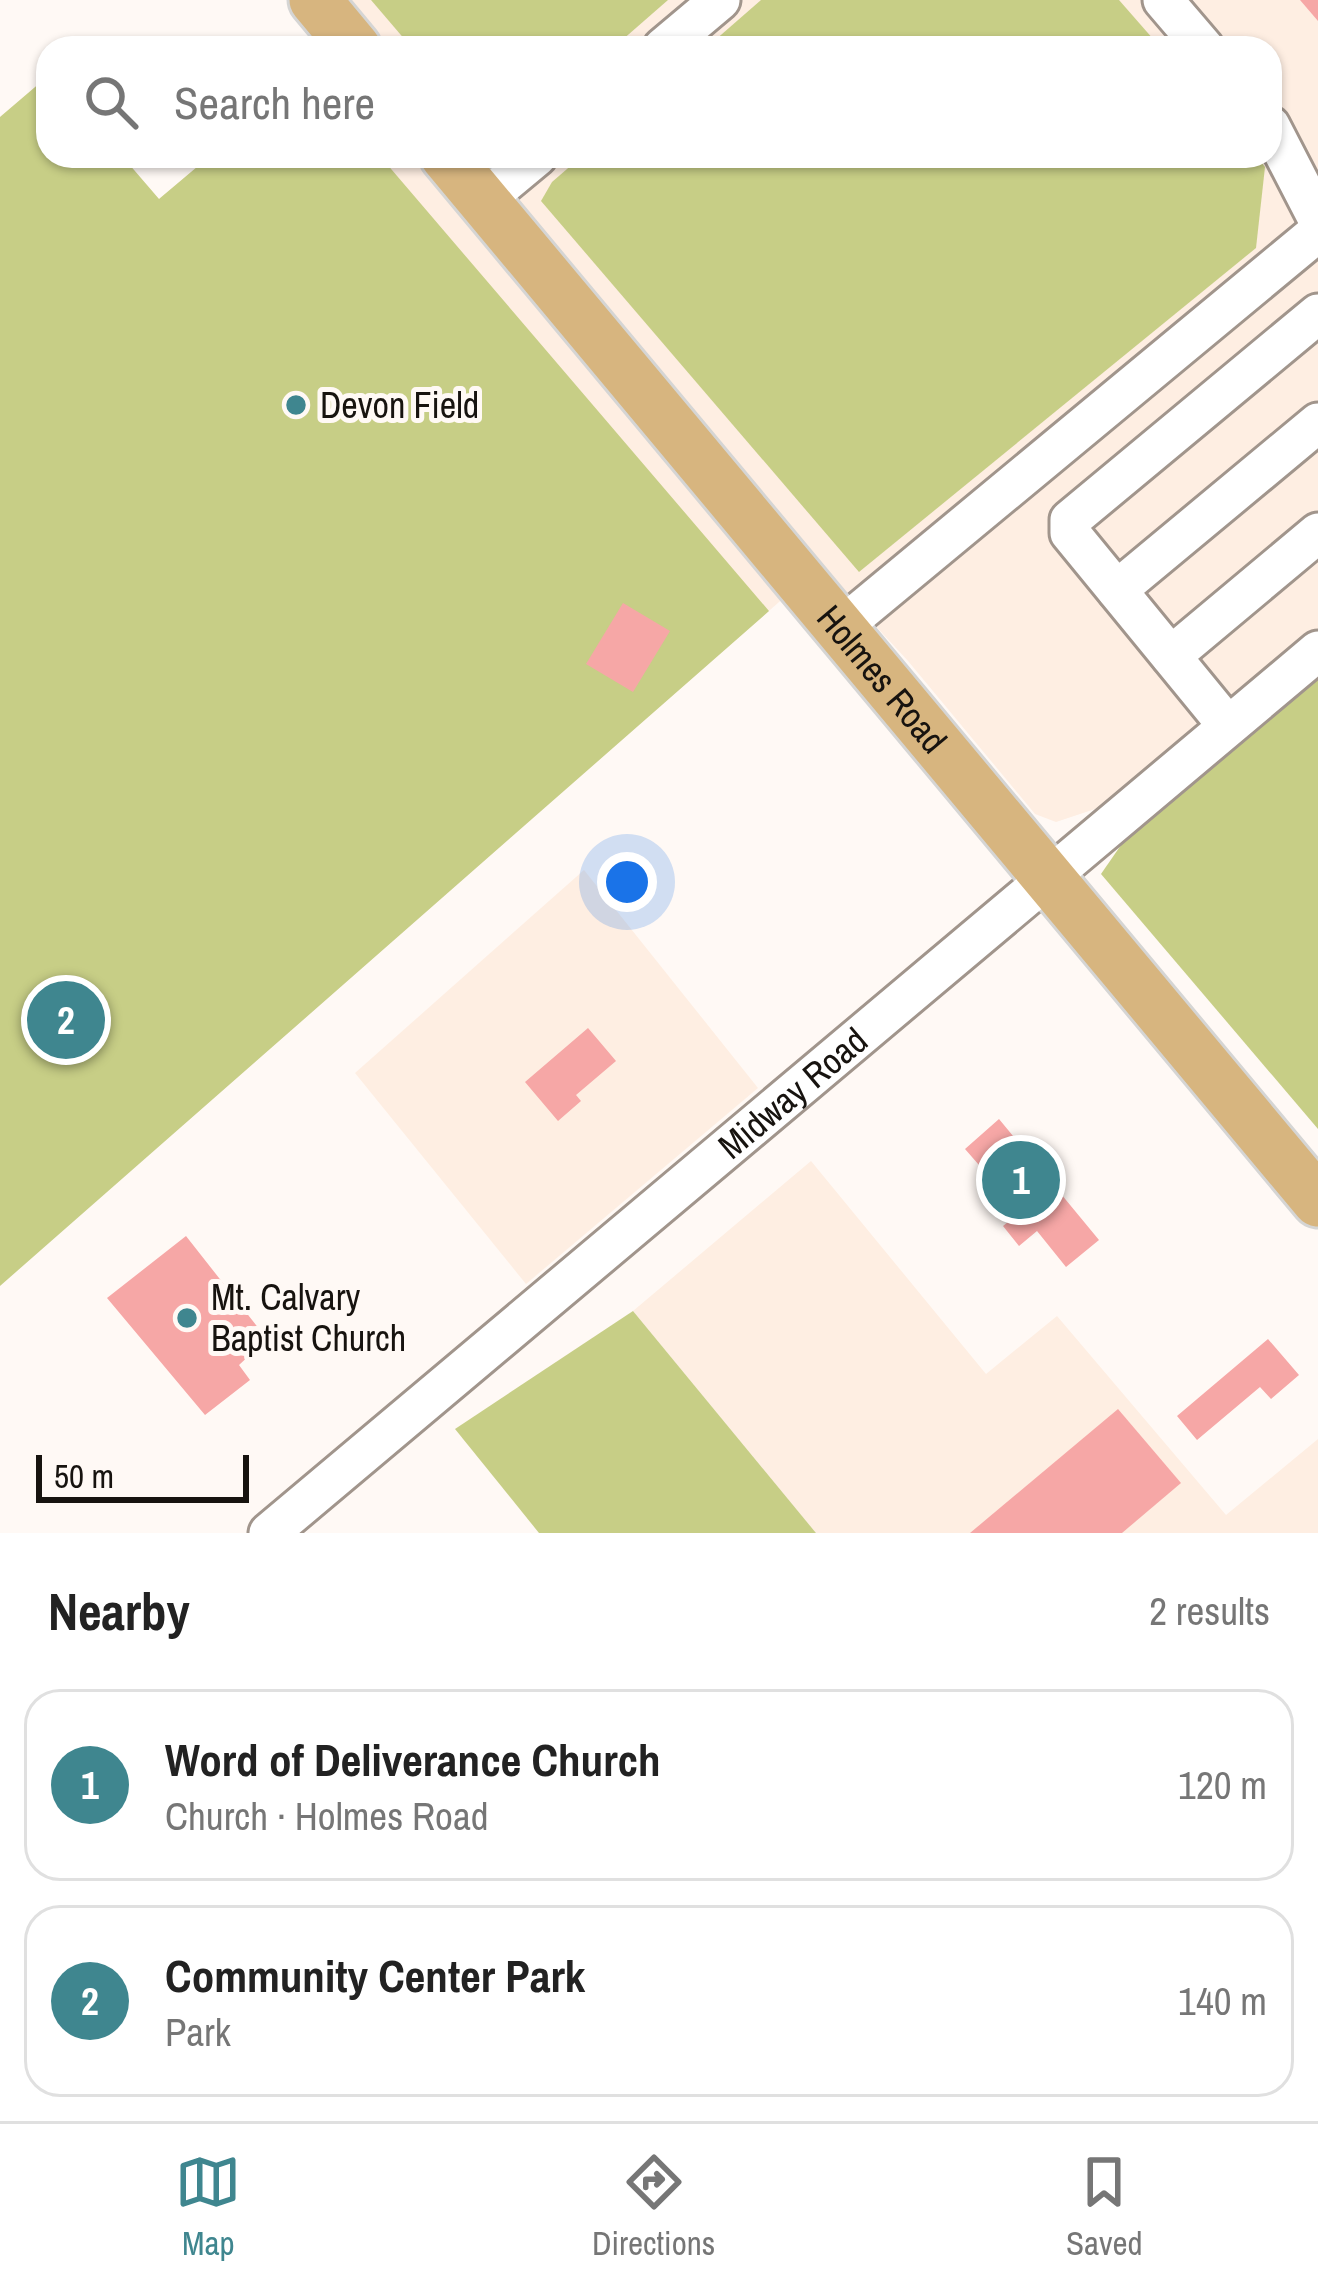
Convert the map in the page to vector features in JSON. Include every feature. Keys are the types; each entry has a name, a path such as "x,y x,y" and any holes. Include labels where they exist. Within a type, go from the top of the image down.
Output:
{"main road":[{"path":"315,0 346,36"},
{"name":"Holmes Road","path":"456,168 1318,1202"}],"street":[{"path":"678,36 720,0"},
{"path":"1163,0 1194,36"},
{"path":"1282,149 1318,219"},
{"path":"484,200 523,168"},
{"path":"839,629 1318,232"},
{"path":"1228,726 1070,533 1070,520 1318,314"},
{"path":"1117,590 1318,423"},
{"path":"1171,656 1318,533"},
{"name":"Midway Road","path":"269,1533 1318,651"}],"shaded area":[{"path":"342,0 1318,0 1318,632 1104,806 1056,822 1035,814 908,661 820,566 183,1125 0,689 0,117 36,86 36,168 132,168 159,199 196,168 1282,168 1282,36 338,36"},
{"path":"584,870 758,1088 526,1284 355,1073"},
{"path":"811,1161 986,1374 1057,1316 1226,1515 1318,1439 1318,1533 816,1533 633,1311"}],"green space":[{"path":"371,0 668,0 627,36 402,36"},
{"path":"761,0 1119,0 1150,36 720,36"},
{"name":"Devon Field","path":"36,86 36,168 132,168 159,199 196,168 390,168 769,611 0,1286 0,117"},
{"path":"568,168 1265,168 1256,248 859,572 541,201"},
{"path":"1318,669 1318,1129 1101,874 1139,819"},
{"path":"633,1311 816,1533 539,1533 455,1429"}],"building":[{"path":"1300,0 1318,0 1318,21"},
{"path":"623,603 670,631 633,692 586,664"},
{"path":"588,1028 616,1061 576,1095 581,1101 558,1121 525,1082"},
{"path":"999,1119 1099,1240 1066,1267 1037,1231 1019,1246 1003,1226 1020,1212 965,1149"},
{"name":"Mt. Calvary Baptist Church","path":"186,1236 267,1339 239,1365 250,1380 205,1415 107,1298"},
{"path":"1268,1339 1299,1375 1271,1399 1260,1387 1197,1440 1177,1416"},
{"path":"1118,1409 1181,1483 1122,1533 970,1533"}],"place":[{"name":"Devon Field","path":"296,405"},
{"name":"Community Center Park","path":"66,1020"},
{"name":"Word of Deliverance Church","path":"1021,1180"},
{"name":"Mt. Calvary Baptist Church","path":"187,1318"}]}
